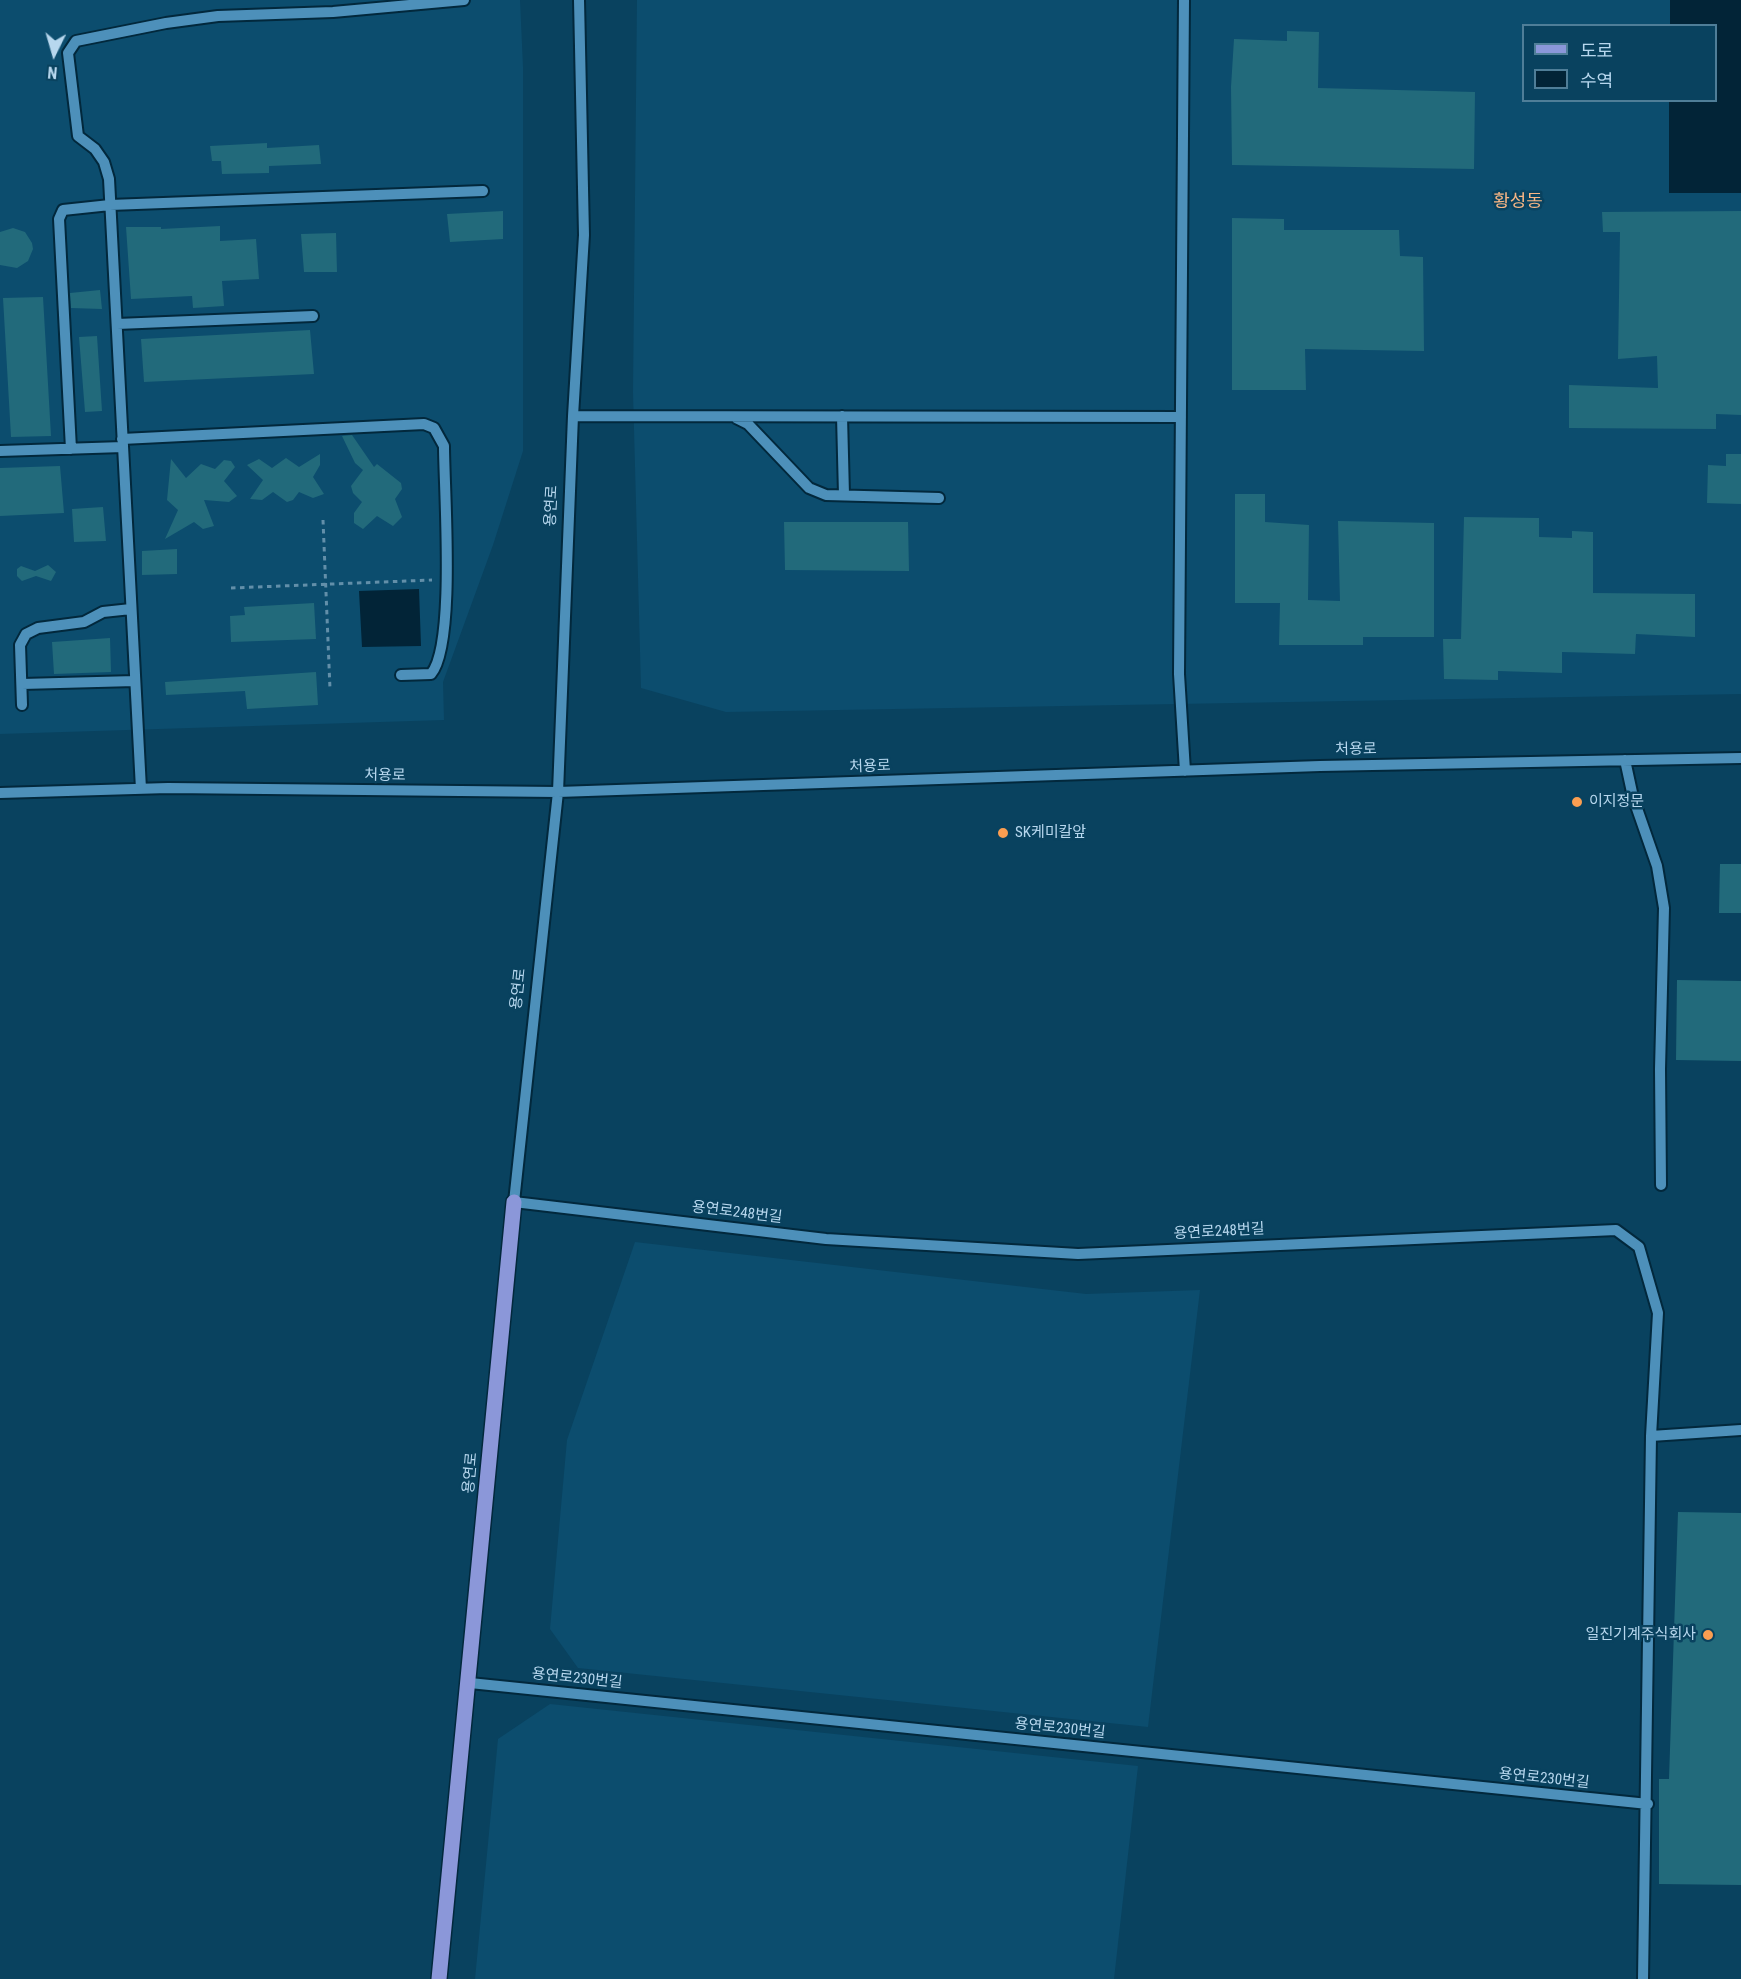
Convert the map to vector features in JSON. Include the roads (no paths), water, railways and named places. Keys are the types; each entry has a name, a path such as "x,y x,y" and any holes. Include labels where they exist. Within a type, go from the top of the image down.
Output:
{"main road":[{"name":"용연로","path":"439,1979 470,1683 514,1202"}],"street":[{"path":"141,789 109,178 104,162 95,149 78,136 68,58 71,46 76,41 166,23 218,16 333,12 464,0"},
{"name":"용연로","path":"514,1202 558,792 573,416 584,235 579,0"},
{"path":"1184,0 1179,674 1185,771"},
{"path":"71,449 58,219 60,213 68,207 483,191"},
{"path":"117,324 313,316"},
{"path":"573,416 1180,417"},
{"path":"733,416 748,424 809,488 826,495 939,498"},
{"path":"842,416 844,495"},
{"path":"0,451 71,449 123,443 424,424 434,428 444,446 446,630 436,668 431,674 401,675"},
{"path":"22,705 20,645 26,634 38,628 84,622 103,612 131,609"},
{"path":"22,684 135,681"},
{"name":"처용로","path":"0,793 141,789 558,792 1185,771 1741,758"},
{"path":"1625,760 1633,797 1657,866 1664,908 1660,1069 1661,1185"},
{"name":"용연로248번길","path":"514,1202 826,1239 1078,1254 1616,1230 1639,1247 1658,1313 1650,1436 1648,1804 1643,1979"},
{"path":"1650,1436 1741,1430"},
{"name":"용연로230번길","path":"470,1683 1648,1804"}],"water":[{"path":"1670,0 1741,0 1741,193 1669,193 1669,102 1717,102 1717,24 1670,24"},
{"path":"419,589 421,646 362,647 359,591"}],"place":[{"name":"이지정문","path":"1577,802"},
{"name":"SK케미칼앞","path":"1003,833"},
{"name":"일진기계주식회사","path":"1708,1635"}],"district":[{"name":"황성동","path":"1518,202"}]}
